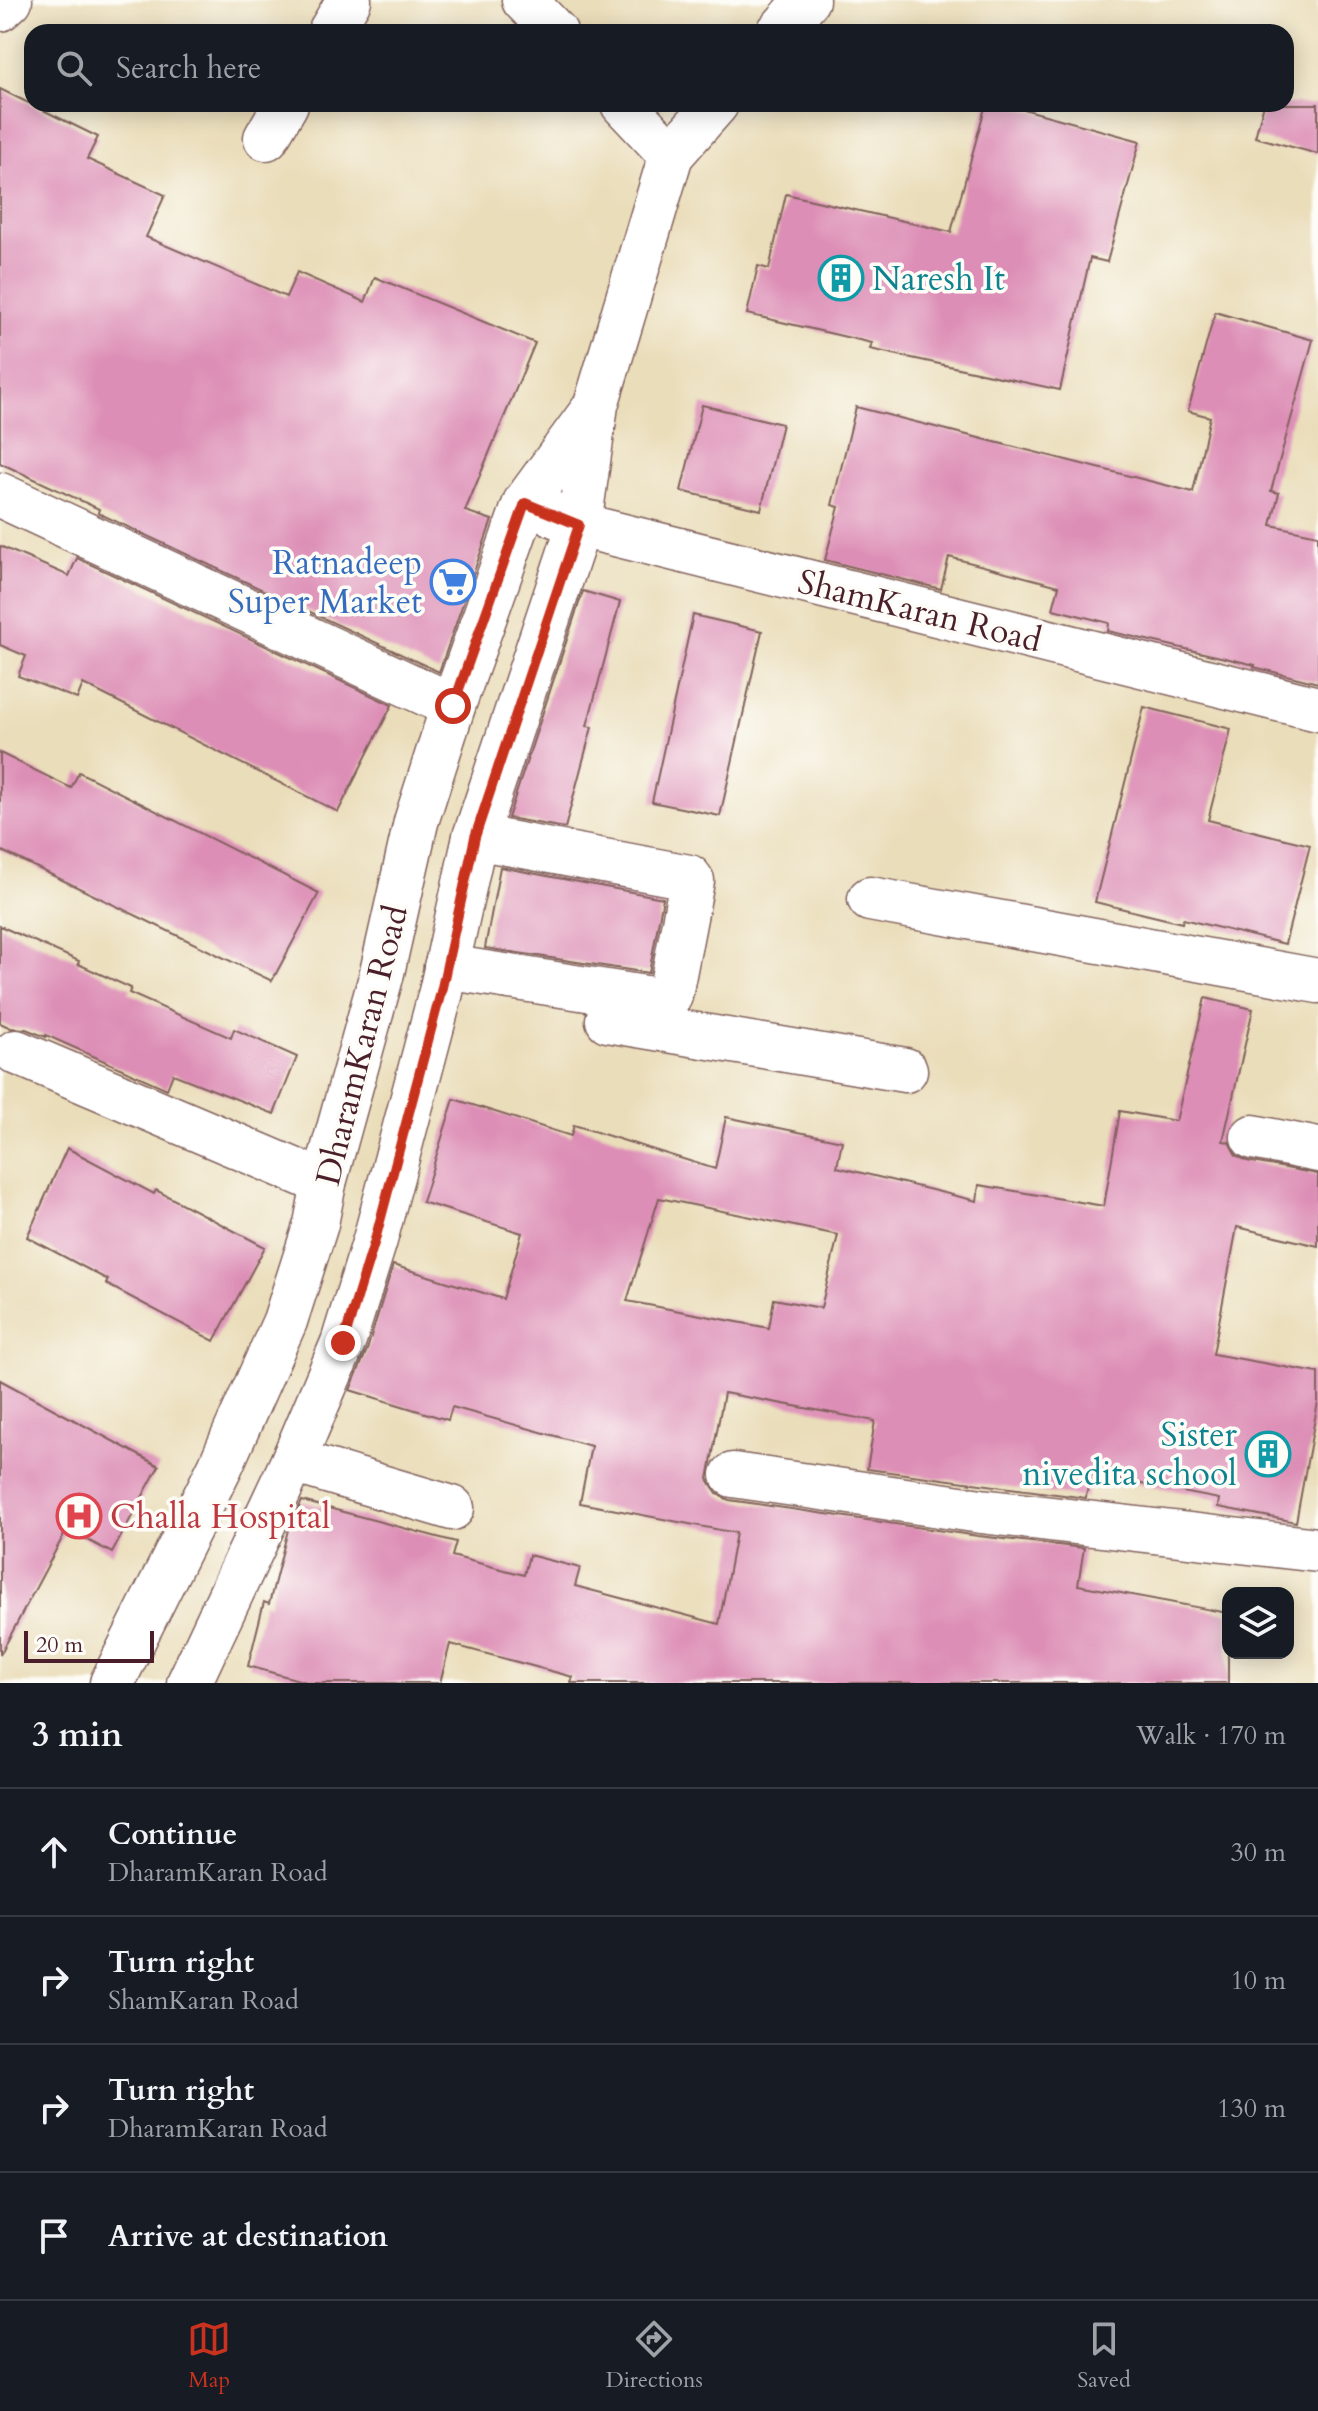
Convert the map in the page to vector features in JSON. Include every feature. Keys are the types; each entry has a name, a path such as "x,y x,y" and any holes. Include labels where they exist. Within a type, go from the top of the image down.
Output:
{"street":[{"path":"0,9 10,0"},
{"path":"335,24 349,0"},
{"path":"524,0 547,24"},
{"path":"786,24 807,0"},
{"path":"631,112 671,155 709,112"},
{"name":"DharamKaran Road","path":"189,1683 293,1461 343,1343 375,1240 444,979 475,837 579,525 596,405 671,155"},
{"name":"DharamKaran Road","path":"112,1683 220,1467 285,1321 316,1224 324,1183 381,977 416,822 453,706 525,503 596,405"},
{"path":"0,495 453,706"},
{"name":"ShamKaran Road","path":"525,503 579,525 1318,709"},
{"path":"444,979 658,1000 667,999 670,995 692,881 689,877 475,837"},
{"path":"870,899 1318,981"},
{"path":"444,979 905,1070"},
{"path":"16,1052 324,1183"},
{"path":"1253,1137 1318,1150"},
{"path":"293,1461 452,1508"},
{"path":"733,1475 981,1511 1318,1550"}],"building":[{"path":"0,89 24,101 24,112 47,112 98,137 87,159 165,195 146,237 286,297 297,272 365,302 375,277 535,343 465,511 492,520 439,672 98,513 99,509 0,463"},
{"path":"1294,104 1318,104 1318,154 1255,137 1262,112 1294,112"},
{"path":"984,112 1034,112 1140,141 1107,262 1090,258 1060,390 870,349 872,343 747,314 758,266 769,269 786,194 951,232"},
{"path":"1215,312 1313,340 1271,491 1279,493 1271,525 1318,535 1318,683 1108,631 1109,623 1053,609 1059,586 949,557 941,589 825,560 839,507 832,505 856,407 1193,492 1210,417 1188,411"},
{"path":"702,405 782,424 761,510 681,491"},
{"path":"0,546 69,576 77,558 392,705 338,812 83,684 77,699 18,676 26,656 0,645"},
{"path":"583,591 620,602 587,726 592,727 565,828 508,818"},
{"path":"693,615 762,631 720,816 652,802"},
{"path":"1144,707 1231,729 1208,820 1310,845 1285,944 1095,902"},
{"path":"0,753 71,788 79,772 319,893 272,981 0,850"},
{"path":"500,867 663,898 649,973 485,948"},
{"path":"0,926 131,988 129,993 231,1038 234,1029 297,1057 274,1114 173,1074 167,1089 46,1035 0,1023"},
{"path":"1205,998 1253,1009 1223,1141 1229,1142 1236,1155 1247,1161 1318,1174 1318,1246 1237,1227 1213,1354 1318,1373 1318,1402 1296,1522 1218,1507 1219,1499 1090,1474 1086,1498 867,1469 875,1421 724,1393 708,1479 717,1494 729,1500 1084,1548 1078,1585 1222,1612 1222,1659 1228,1659 1228,1683 571,1683 573,1677 450,1644 440,1683 310,1683 248,1666 264,1602 269,1604 288,1530 302,1501 456,1542 452,1556 524,1575 529,1555 580,1568 575,1586 719,1624 736,1533 580,1503 591,1446 452,1407 448,1420 350,1390 367,1350 393,1265 503,1299 522,1233 422,1202 454,1099 571,1136 574,1125 715,1169 726,1117 842,1141 837,1167 977,1201 979,1185 1104,1206 1120,1111 1176,1121","holes":["659,1198 838,1235 821,1308 774,1299 769,1328 627,1301"]},
{"path":"67,1148 265,1247 214,1341 106,1284 108,1280 27,1237"},
{"path":"0,1380 159,1466 112,1553 67,1529 0,1655"}],"place":[{"name":"Naresh It","path":"841,278"},
{"name":"Ratnadeep Super Market","path":"453,582"},
{"name":"Sister nivedita school","path":"1268,1454"},
{"name":"Challa Hospital","path":"79,1516"}],"route":[{"path":"343,1343 375,1240 441,992 475,837 579,525 525,503 453,706"}]}
